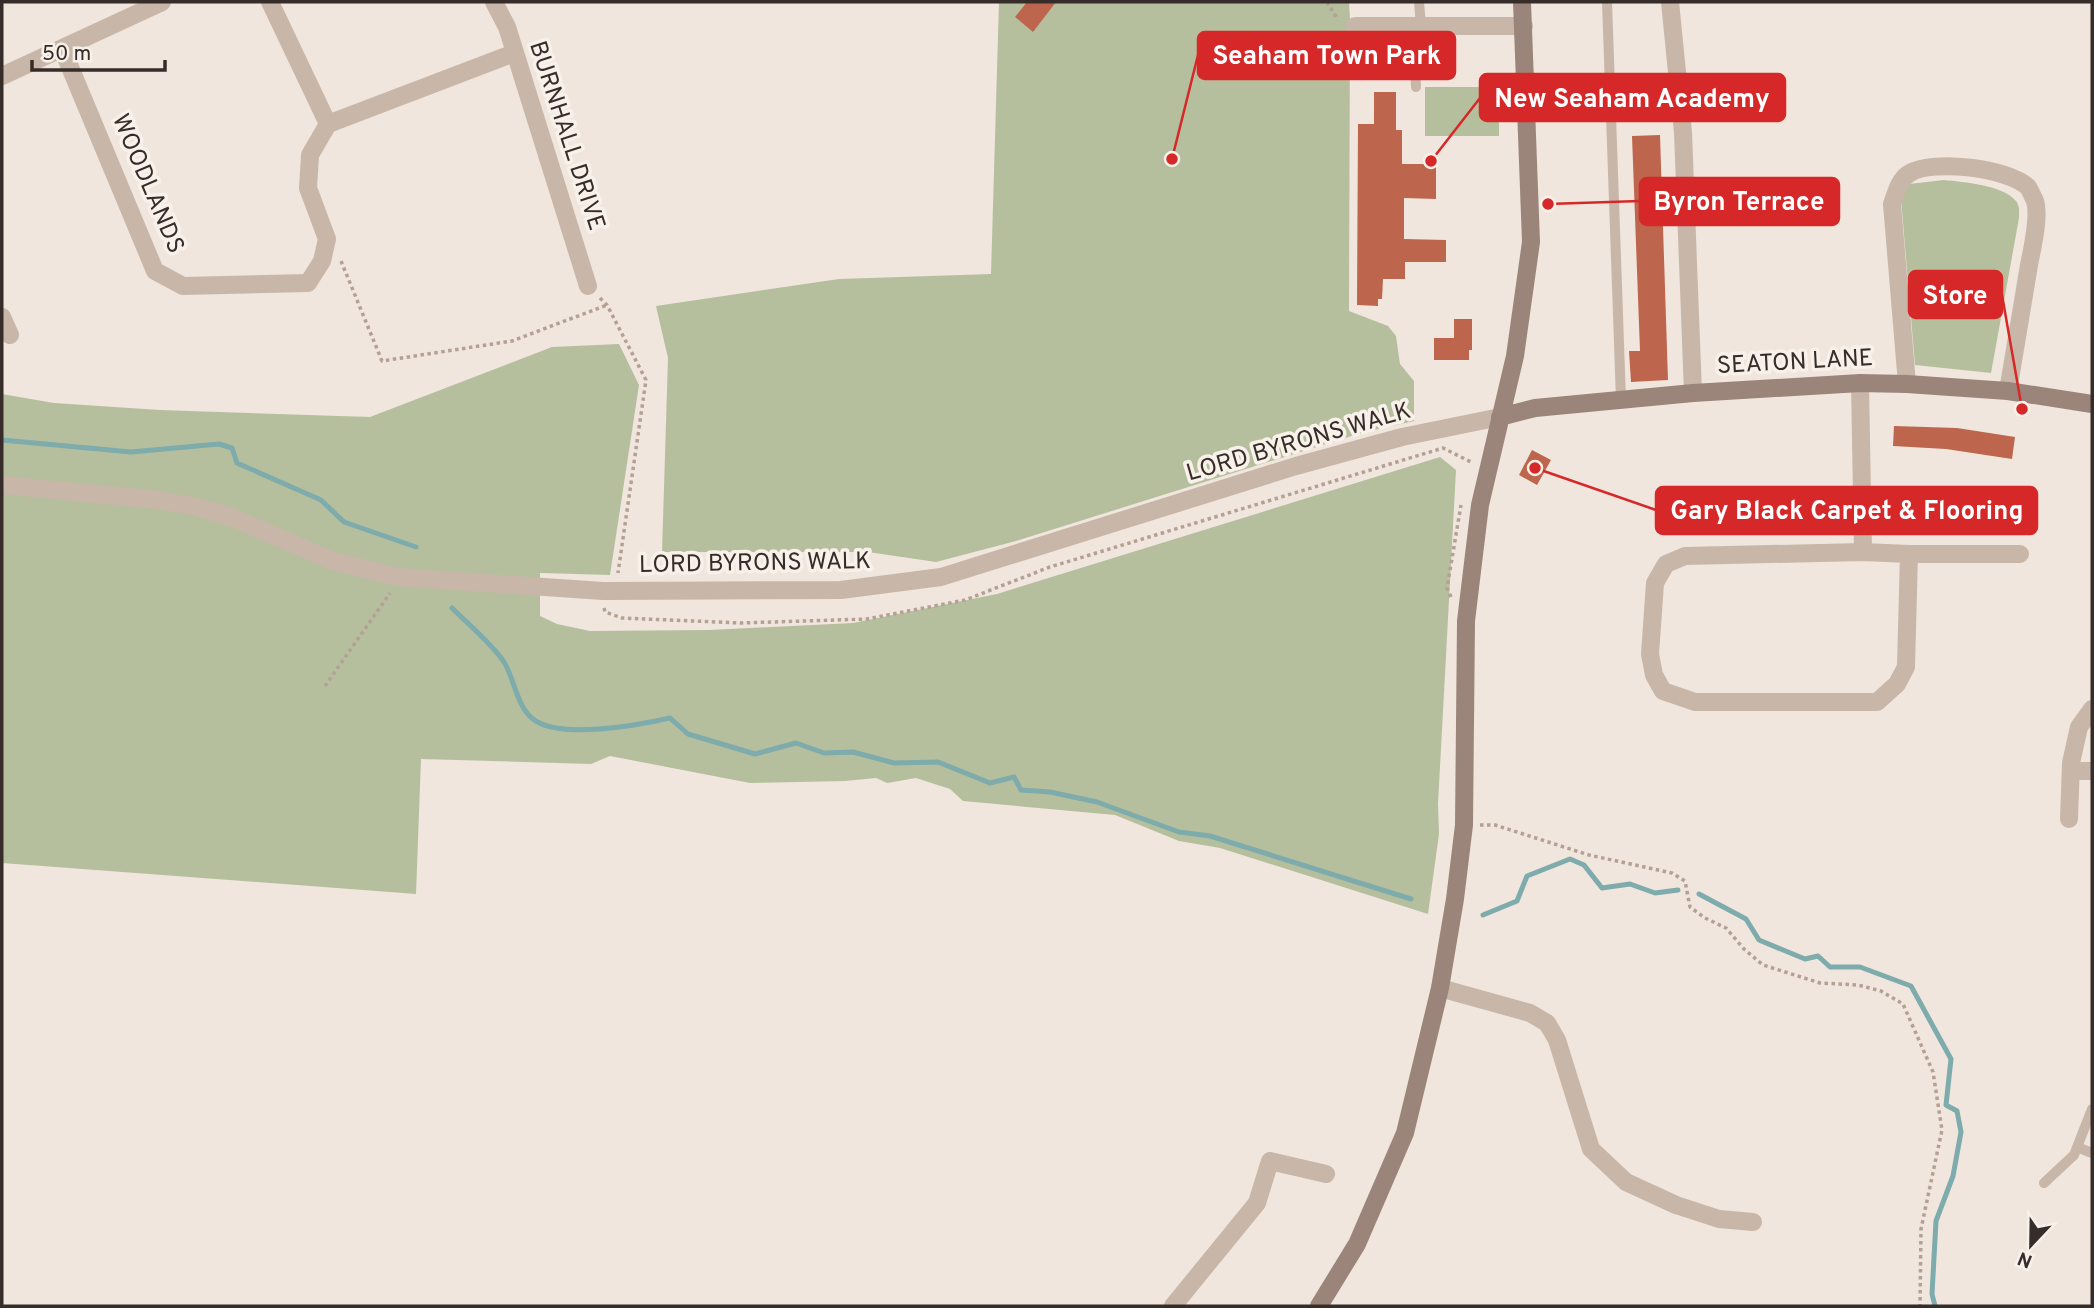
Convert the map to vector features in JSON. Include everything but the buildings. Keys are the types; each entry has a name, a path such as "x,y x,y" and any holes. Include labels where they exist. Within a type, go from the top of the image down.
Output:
{"main road":[{"path":"1319,1306 1357,1244 1405,1133 1440,988 1455,898 1464,825 1466,621 1480,506 1515,356 1531,243 1522,2"},
{"name":"SEATON LANE","path":"1500,417 1535,408 1693,393 1860,383 1907,383 2008,391 2092,404"}],"street":[{"path":"2,76 162,2"},
{"path":"270,2 328,124"},
{"name":"BURNHALL DRIVE","path":"494,2 507,27 588,286"},
{"path":"1670,2 1683,132 1693,393"},
{"path":"1355,26 1524,26"},
{"name":"WOODLANDS","path":"62,48 155,271 183,286 308,283 322,261 325,248"},
{"path":"325,248 327,239 308,188 310,155 328,124 514,53"},
{"path":"1907,383 1892,204 1898,186 1907,174 1924,166 1943,165 2012,178 2028,188 2036,204 2032,247 2008,391"},
{"path":"1860,383 1863,552"},
{"name":"LORD BYRONS WALK","path":"2,485 159,500 197,507 232,517 333,561 398,577 603,591 841,590 942,577 1296,466 1402,437 1500,417"},
{"path":"1909,554 1906,667 1897,684 1877,702 1695,702 1663,691 1654,675 1650,654 1655,583 1666,564 1685,556 1863,552 2020,554"},
{"path":"2069,819 2071,771 2079,727 2092,709"},
{"path":"2071,771 2092,771"},
{"path":"1440,988 1530,1013 1547,1023 1557,1040 1591,1149 1626,1182 1676,1205 1719,1219 1753,1222"},
{"path":"1173,1306 1257,1203 1270,1161 1326,1174"}],"lane":[{"path":"1416,87 1419,2"},
{"path":"1607,2 1621,400"},
{"path":"2044,1183 2074,1155 2092,1108"},
{"path":"2077,1147 2092,1153"}],"path":[{"path":"325,248 336,251 382,361 512,341 607,305"},
{"path":"588,286 607,305 646,380 617,581 604,583 603,591"},
{"path":"326,686 387,601 398,577"},
{"path":"1464,825 1495,825 1589,855 1672,873 1685,881 1690,907 1726,928 1744,949 1763,965 1820,983 1858,985 1881,991 1903,1004 1933,1072 1942,1130 1922,1229 1920,1306"}],"green space":[{"path":"999,2 1349,2 1349,311 1388,326 1396,336 1400,364 1414,381 1414,421 1361,433 1016,541 936,562 868,552 662,552 668,358 656,306 839,279 991,274"},
{"path":"1425,87 1499,87 1499,136 1425,136"},
{"path":"1944,180 1982,185 2002,191 2016,201 2019,207 1991,373 1915,365 1901,199 1909,184"},
{"path":"619,344 639,385 610,575 540,573 540,616 557,624 590,631 709,630 853,623 997,594 1440,457 1456,470 1438,804 1439,834 1428,914 1220,848 1179,841 1115,815 963,801 950,789 916,778 887,783 876,778 750,783 610,756 591,764 421,759 416,894 2,863 2,394 54,403 160,410 370,417 552,347"}],"waterway":[{"path":"2,440 131,452 219,444 232,448 237,463 321,500 344,522 416,547"},
{"path":"452,608 499,655 523,707 533,719 545,725 561,729 600,729 670,718 688,734 755,754 796,743 824,753 853,752 894,763 938,762 990,783 1014,777 1021,790 1050,792 1097,802 1179,832 1210,836 1411,899"},
{"path":"1483,915 1517,901 1527,876 1570,859 1584,865 1602,888 1630,884 1655,893 1678,890"},
{"path":"1699,894 1746,919 1759,940 1805,959 1818,956 1830,967 1860,967 1911,986 1951,1059 1946,1105 1957,1111 1961,1132 1953,1176 1936,1221 1932,1294 1935,1306"}],"place":[{"name":"Seaham Town Park","path":"1172,159"},
{"name":"New Seaham Academy","path":"1431,161"},
{"name":"Byron Terrace","path":"1548,204"},
{"name":"Store","path":"2022,409"},
{"name":"Gary Black Carpet & Flooring","path":"1535,468"}]}
